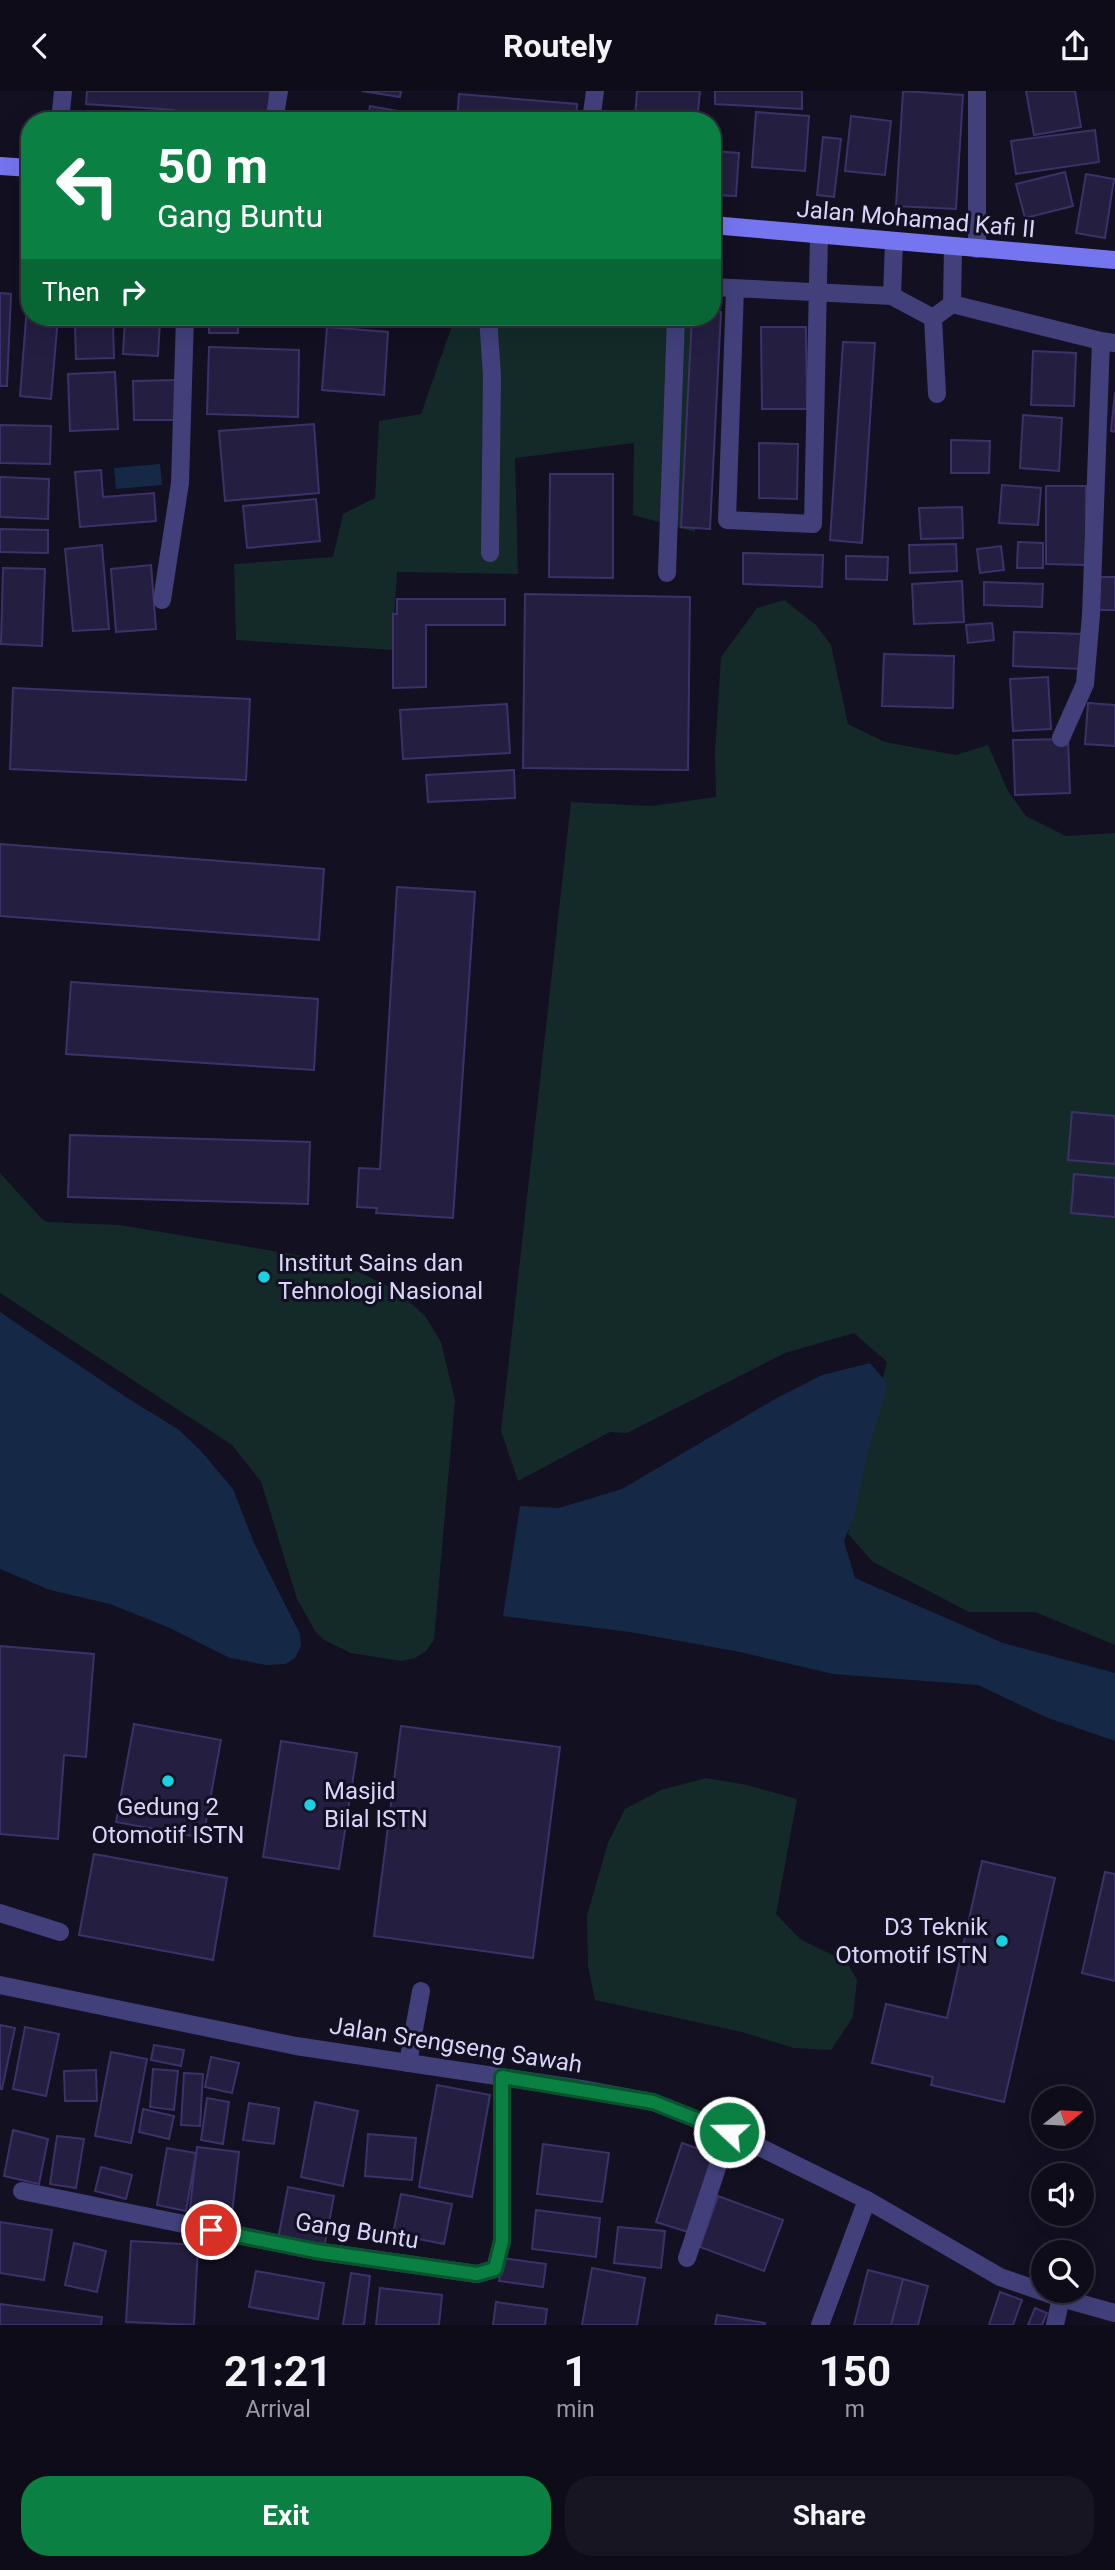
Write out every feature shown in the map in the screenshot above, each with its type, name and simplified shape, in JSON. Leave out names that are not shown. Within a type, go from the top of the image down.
[{"type":"main road","points":[[0,166],[21,167]]},
{"type":"main road","name":"Jalan Mohamad Kafi II","points":[[721,226],[819,241],[953,253],[977,249],[1115,260]]},
{"type":"street","points":[[61,112],[63,91]]},
{"type":"street","points":[[276,112],[279,91]]},
{"type":"street","points":[[592,112],[595,91]]},
{"type":"street","points":[[976,91],[977,249]]},
{"type":"street","points":[[736,289],[727,520],[813,524],[819,241]]},
{"type":"street","points":[[892,291],[894,247]]},
{"type":"street","points":[[952,304],[953,253]]},
{"type":"street","points":[[721,288],[817,284],[892,291],[933,319]]},
{"type":"street","points":[[933,319],[952,304]]},
{"type":"street","points":[[952,304],[1108,342],[1085,684],[1061,738]]},
{"type":"street","points":[[933,319],[937,394]]},
{"type":"street","points":[[162,600],[180,483],[186,326]]},
{"type":"street","points":[[489,326],[492,376],[490,553]]},
{"type":"street","points":[[667,573],[676,326]]},
{"type":"street","points":[[0,1913],[60,1932]]},
{"type":"street","name":"Jalan Srengseng Sawah","points":[[0,1985],[296,2046],[653,2102],[729,2132],[867,2200],[1000,2277],[1031,2288]]},
{"type":"street","points":[[408,2063],[421,1991]]},
{"type":"street","name":"Gang Buntu","points":[[22,2191],[316,2251],[477,2274],[495,2269],[502,2241],[502,2077]]},
{"type":"street","points":[[687,2258],[729,2132]]},
{"type":"street","points":[[820,2325],[867,2200]]},
{"type":"street","points":[[1055,2325],[1060,2303]]},
{"type":"street","name":"Jalan Srengseng Sawah","points":[[1079,2303],[1115,2313]]},
{"type":"green space","points":[[452,326],[717,326],[695,532],[633,515],[634,443],[515,458],[518,574],[397,572],[392,650],[236,640],[234,564],[333,557],[343,514],[375,498],[379,421],[421,414]]},
{"type":"green space","points":[[784,600],[816,625],[831,645],[848,724],[885,742],[956,755],[988,745],[1008,791],[1026,816],[1066,836],[1115,833],[1115,1645],[1035,1612],[969,1612],[873,1562],[848,1534],[867,1440],[887,1362],[854,1333],[785,1353],[627,1433],[610,1432],[518,1481],[501,1431],[571,802],[651,806],[716,797],[715,752],[721,657],[757,608]]},
{"type":"green space","points":[[0,1173],[47,1222],[120,1225],[326,1260],[396,1290],[425,1316],[441,1342],[455,1400],[434,1640],[426,1651],[415,1658],[401,1661],[351,1653],[324,1640],[315,1631],[297,1599],[261,1482],[232,1445],[0,1293]]},
{"type":"green space","points":[[706,1778],[747,1785],[797,1799],[776,1914],[800,1939],[847,1962],[857,1980],[853,2017],[831,2050],[794,2048],[742,2032],[595,2000],[588,1965],[587,1915],[608,1843],[625,1809],[661,1790]]},
{"type":"water","points":[[160,464],[162,485],[116,489],[114,468]]},
{"type":"water","points":[[0,1312],[179,1430],[201,1451],[233,1489],[254,1543],[300,1634],[301,1646],[295,1658],[285,1664],[266,1665],[230,1658],[170,1628],[110,1604],[50,1590],[0,1569]]},
{"type":"water","points":[[870,1363],[888,1384],[868,1452],[854,1517],[844,1541],[855,1578],[1003,1643],[1115,1673],[1115,1741],[1048,1718],[978,1685],[833,1674],[740,1652],[630,1632],[503,1616],[520,1506],[559,1508],[622,1489],[775,1399],[822,1375]]},
{"type":"building","points":[[87,91],[270,91],[269,112],[174,112],[86,104]]},
{"type":"building","points":[[362,91],[401,91],[400,97]]},
{"type":"building","points":[[637,91],[700,91],[698,112],[635,112]]},
{"type":"building","points":[[715,91],[802,91],[802,109],[715,104]]},
{"type":"building","points":[[903,91],[963,95],[956,209],[896,206]]},
{"type":"building","points":[[1026,91],[1075,91],[1081,127],[1034,135]]},
{"type":"building","points":[[459,94],[577,104],[577,112],[458,112]]},
{"type":"building","points":[[370,106],[403,112],[369,112]]},
{"type":"building","points":[[756,112],[809,116],[805,171],[752,167]]},
{"type":"building","points":[[851,116],[891,121],[885,175],[845,171]]},
{"type":"building","points":[[1095,130],[1099,162],[1016,174],[1011,141]]},
{"type":"building","points":[[823,137],[841,139],[834,197],[817,195]]},
{"type":"building","points":[[721,152],[739,153],[736,196],[721,195]]},
{"type":"building","points":[[1065,172],[1073,206],[1025,218],[1016,184]]},
{"type":"building","points":[[1086,174],[1114,179],[1105,238],[1076,233]]},
{"type":"building","points":[[0,293],[11,294],[7,386],[0,386]]},
{"type":"building","points":[[25,326],[57,326],[51,399],[20,396]]},
{"type":"building","points":[[75,326],[113,326],[114,358],[76,359]]},
{"type":"building","points":[[125,326],[160,326],[158,356],[123,354]]},
{"type":"building","points":[[209,326],[238,326],[238,333],[209,333]]},
{"type":"building","points":[[692,326],[720,326],[710,529],[681,527]]},
{"type":"building","points":[[327,327],[388,332],[384,395],[322,390]]},
{"type":"building","points":[[761,327],[806,327],[807,409],[762,409]]},
{"type":"building","points":[[843,342],[875,343],[862,543],[830,540]]},
{"type":"building","points":[[209,347],[299,350],[298,417],[207,414]]},
{"type":"building","points":[[1033,351],[1076,353],[1074,406],[1031,405]]},
{"type":"building","points":[[115,372],[118,429],[70,431],[68,374]]},
{"type":"building","points":[[177,380],[178,420],[134,420],[133,381]]},
{"type":"building","points":[[1115,392],[1115,432],[1111,431]]},
{"type":"building","points":[[1023,415],[1062,418],[1059,471],[1020,468]]},
{"type":"building","points":[[314,424],[319,493],[225,501],[219,431]]},
{"type":"building","points":[[0,425],[51,426],[50,464],[0,463]]},
{"type":"building","points":[[951,440],[990,441],[989,473],[951,473]]},
{"type":"building","points":[[759,443],[798,444],[797,499],[759,498]]},
{"type":"building","points":[[101,470],[103,497],[154,493],[156,521],[80,527],[75,472]]},
{"type":"building","points":[[550,474],[613,474],[613,578],[549,577]]},
{"type":"building","points":[[0,477],[49,479],[48,519],[0,517]]},
{"type":"building","points":[[1002,485],[1041,488],[1038,525],[999,523]]},
{"type":"building","points":[[1046,486],[1086,486],[1086,565],[1046,564]]},
{"type":"building","points":[[316,499],[320,541],[247,548],[243,506]]},
{"type":"building","points":[[962,507],[963,538],[921,539],[919,508]]},
{"type":"building","points":[[0,529],[48,530],[48,553],[0,552]]},
{"type":"building","points":[[1018,542],[1043,543],[1043,568],[1017,568]]},
{"type":"building","points":[[956,544],[957,571],[910,573],[909,545]]},
{"type":"building","points":[[102,545],[109,629],[73,631],[65,549]]},
{"type":"building","points":[[1001,546],[1004,570],[980,573],[977,549]]},
{"type":"building","points":[[743,553],[823,555],[822,587],[743,584]]},
{"type":"building","points":[[846,556],[888,557],[887,580],[846,579]]},
{"type":"building","points":[[151,565],[156,629],[116,632],[111,569]]},
{"type":"building","points":[[3,568],[45,569],[42,646],[1,644]]},
{"type":"building","points":[[1098,577],[1115,577],[1115,610],[1099,610]]},
{"type":"building","points":[[962,581],[964,622],[914,624],[912,584]]},
{"type":"building","points":[[984,582],[1043,584],[1042,607],[984,605]]},
{"type":"building","points":[[525,594],[690,597],[688,770],[523,768]]},
{"type":"building","points":[[397,599],[505,599],[505,625],[426,625],[426,687],[393,688],[393,614],[397,614]]},
{"type":"building","points":[[992,623],[994,640],[968,643],[966,625]]},
{"type":"building","points":[[1014,632],[1085,634],[1083,669],[1013,666]]},
{"type":"building","points":[[884,654],[954,656],[953,708],[882,706]]},
{"type":"building","points":[[1048,677],[1051,729],[1013,731],[1010,679]]},
{"type":"building","points":[[13,688],[250,699],[246,780],[10,769]]},
{"type":"building","points":[[1088,703],[1115,705],[1115,746],[1085,744]]},
{"type":"building","points":[[507,704],[510,753],[403,759],[400,710]]},
{"type":"building","points":[[1068,739],[1070,793],[1015,795],[1013,740]]},
{"type":"building","points":[[514,770],[515,798],[428,802],[426,775]]},
{"type":"building","points":[[0,844],[324,869],[319,940],[0,916]]},
{"type":"building","points":[[397,887],[475,892],[453,1218],[376,1213],[377,1208],[357,1207],[359,1168],[380,1169]]},
{"type":"building","points":[[71,982],[318,999],[314,1070],[66,1054]]},
{"type":"building","points":[[1072,1112],[1115,1116],[1115,1164],[1068,1160]]},
{"type":"building","points":[[70,1135],[310,1142],[308,1204],[68,1197]]},
{"type":"building","points":[[1074,1174],[1115,1178],[1115,1217],[1071,1213]]},
{"type":"building","points":[[0,1646],[94,1654],[86,1757],[64,1755],[58,1839],[0,1834]]},
{"type":"building","name":"Gedung 2 Otomotif ISTN","points":[[134,1724],[221,1740],[203,1838],[116,1822]]},
{"type":"building","points":[[401,1726],[560,1747],[533,1958],[374,1936]]},
{"type":"building","name":"Masjid Bilal ISTN","points":[[281,1741],[357,1753],[339,1869],[263,1857]]},
{"type":"building","points":[[94,1854],[227,1878],[213,1960],[79,1935]]},
{"type":"building","name":"D3 Teknik Otomotif ISTN","points":[[982,1861],[1055,1878],[1004,2102],[931,2085],[933,2077],[872,2063],[886,2004],[947,2018]]},
{"type":"building","points":[[1105,1872],[1115,1874],[1115,1981],[1082,1973]]},
{"type":"building","points":[[0,2025],[15,2028],[2,2089],[0,2089]]},
{"type":"building","points":[[25,2027],[59,2034],[46,2096],[13,2089]]},
{"type":"building","points":[[154,2045],[184,2050],[181,2066],[151,2060]]},
{"type":"building","points":[[111,2052],[147,2059],[131,2143],[95,2136]]},
{"type":"building","points":[[211,2057],[239,2063],[232,2093],[205,2087]]},
{"type":"building","points":[[153,2069],[178,2071],[174,2110],[150,2107]]},
{"type":"building","points":[[96,2070],[97,2101],[65,2101],[64,2071]]},
{"type":"building","points":[[184,2073],[203,2074],[200,2126],[181,2125]]},
{"type":"building","points":[[437,2085],[490,2095],[472,2197],[419,2187]]},
{"type":"building","points":[[207,2098],[229,2102],[223,2144],[201,2140]]},
{"type":"building","points":[[315,2102],[358,2111],[343,2186],[301,2177]]},
{"type":"building","points":[[249,2103],[279,2108],[274,2144],[243,2140]]},
{"type":"building","points":[[143,2109],[174,2116],[169,2139],[139,2132]]},
{"type":"building","points":[[13,2130],[48,2139],[39,2184],[4,2176]]},
{"type":"building","points":[[368,2134],[416,2138],[412,2180],[365,2176]]},
{"type":"building","points":[[57,2136],[84,2139],[76,2188],[50,2184]]},
{"type":"building","points":[[682,2143],[714,2154],[688,2232],[656,2222]]},
{"type":"building","points":[[543,2144],[609,2153],[602,2202],[537,2194]]},
{"type":"building","points":[[197,2147],[239,2152],[231,2222],[189,2217]]},
{"type":"building","points":[[167,2148],[196,2153],[186,2211],[157,2205]]},
{"type":"building","points":[[101,2167],[132,2175],[126,2199],[95,2191]]},
{"type":"building","points":[[288,2187],[334,2196],[324,2248],[278,2239]]},
{"type":"building","points":[[401,2194],[452,2204],[444,2244],[393,2234]]},
{"type":"building","points":[[718,2196],[783,2220],[764,2271],[700,2247]]},
{"type":"building","points":[[536,2210],[600,2218],[596,2257],[532,2249]]},
{"type":"building","points":[[0,2222],[52,2230],[44,2280],[0,2273]]},
{"type":"building","points":[[618,2227],[665,2231],[661,2268],[614,2263]]},
{"type":"building","points":[[131,2241],[198,2245],[194,2325],[126,2322]]},
{"type":"building","points":[[74,2243],[106,2251],[97,2292],[65,2285]]},
{"type":"building","points":[[503,2258],[546,2264],[543,2287],[499,2281]]},
{"type":"building","points":[[592,2268],[645,2278],[637,2325],[582,2325]]},
{"type":"building","points":[[868,2270],[903,2279],[891,2325],[854,2325]]},
{"type":"building","points":[[256,2271],[324,2283],[318,2319],[249,2307]]},
{"type":"building","points":[[351,2273],[370,2276],[364,2325],[343,2325]]},
{"type":"building","points":[[903,2279],[928,2286],[918,2325],[891,2325]]},
{"type":"building","points":[[380,2288],[442,2295],[439,2325],[376,2325]]},
{"type":"building","points":[[1000,2292],[1022,2300],[1013,2325],[989,2325]]},
{"type":"building","points":[[496,2302],[547,2309],[545,2325],[493,2325]]},
{"type":"building","points":[[0,2304],[102,2317],[101,2325],[0,2325]]},
{"type":"building","points":[[1035,2308],[1047,2313],[1042,2325],[1028,2325]]},
{"type":"building","points":[[717,2315],[765,2323],[765,2325],[715,2325]]},
{"type":"place","name":"Institut Sains dan Tehnologi Nasional","points":[[264,1277]]},
{"type":"place","name":"Gedung 2 Otomotif ISTN","points":[[168,1781]]},
{"type":"place","name":"Masjid Bilal ISTN","points":[[310,1805]]},
{"type":"place","name":"D3 Teknik Otomotif ISTN","points":[[1002,1941]]},
{"type":"route","points":[[211,2230],[316,2251],[477,2274],[495,2269],[502,2241],[502,2077],[653,2102],[729,2132]]}]
